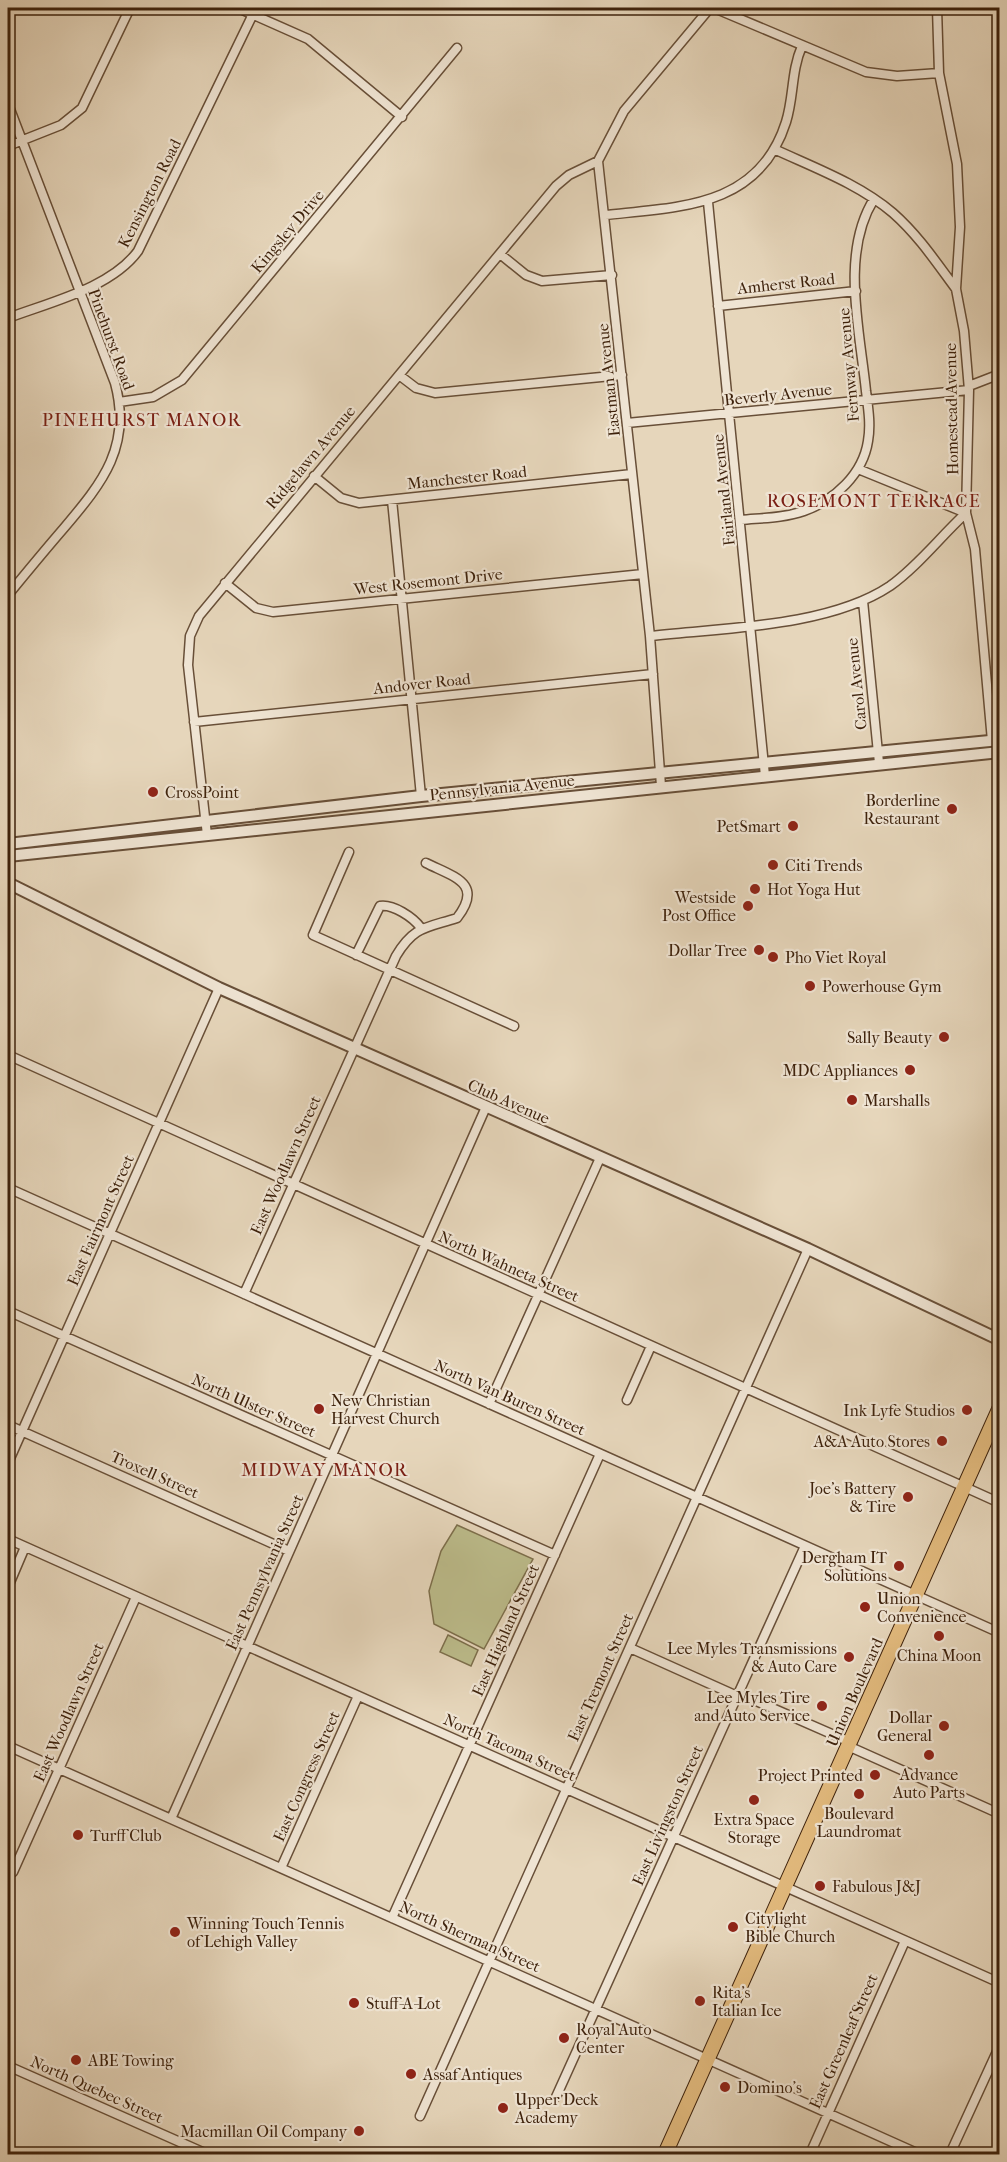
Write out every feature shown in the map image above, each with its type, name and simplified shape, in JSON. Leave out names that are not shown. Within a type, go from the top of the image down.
[{"type":"main road","name":"Union Boulevard","points":[[665,2154],[999,1407]]},
{"type":"street","points":[[8,15],[11,8]]},
{"type":"street","points":[[8,146],[61,125],[82,108],[130,8]]},
{"type":"street","points":[[238,8],[315,44],[402,117]]},
{"type":"street","points":[[598,161],[624,111],[710,8]]},
{"type":"street","points":[[714,8],[852,68],[876,74],[939,73]]},
{"type":"street","name":"Homestead Avenue","points":[[937,8],[939,73],[957,164],[960,227],[956,289],[964,331],[969,388],[966,513],[975,549],[996,740]]},
{"type":"street","name":"Kensington Road","points":[[8,318],[79,291],[121,271],[138,251],[253,14]]},
{"type":"street","points":[[605,215],[682,207],[708,201],[743,183],[774,149],[789,109],[794,69],[802,46]]},
{"type":"street","name":"Kingsley Drive","points":[[119,402],[153,397],[182,380],[457,48]]},
{"type":"street","name":"Pinehurst Road","points":[[8,104],[115,383],[120,423],[116,449],[102,482],[8,595]]},
{"type":"street","points":[[774,149],[837,178],[873,199],[902,222],[956,289]]},
{"type":"street","name":"Eastman Avenue","points":[[598,161],[650,636],[660,786]]},
{"type":"street","name":"Ridgelawn Avenue","points":[[207,835],[188,665],[190,636],[199,616],[562,180],[598,161]]},
{"type":"street","name":"Fernway Avenue","points":[[741,520],[792,514],[812,508],[838,491],[858,469],[869,439],[854,270],[857,240],[862,222],[873,199]]},
{"type":"street","name":"Fairland Avenue","points":[[708,201],[752,625],[765,776]]},
{"type":"street","points":[[500,254],[526,275],[542,281],[612,274]]},
{"type":"street","name":"Amherst Road","points":[[718,306],[856,291]]},
{"type":"street","name":"Beverly Avenue","points":[[627,423],[969,388],[999,374]]},
{"type":"street","points":[[399,375],[416,388],[435,393],[622,375]]},
{"type":"street","points":[[650,636],[752,625],[827,613],[863,601],[901,577],[966,513],[858,469]]},
{"type":"street","name":"Manchester Road","points":[[314,476],[341,498],[350,502],[392,500],[632,474]]},
{"type":"street","points":[[392,500],[421,796]]},
{"type":"street","name":"West Rosemont Drive","points":[[225,583],[256,608],[273,612],[643,573]]},
{"type":"street","name":"Carol Avenue","points":[[863,601],[879,758]]},
{"type":"street","name":"Andover Road","points":[[194,722],[653,674]]},
{"type":"street","name":"Pennsylvania Avenue","points":[[8,856],[765,776],[996,740]]},
{"type":"street","name":"Pennsylvania Avenue","points":[[8,844],[421,796],[764,762],[999,752]]},
{"type":"street","points":[[349,852],[313,934],[514,1026]]},
{"type":"street","points":[[356,955],[380,906],[391,908],[415,919],[421,928],[457,918],[466,903],[468,892],[464,883],[426,863]]},
{"type":"street","name":"Club Avenue","points":[[8,883],[219,988],[808,1250],[999,1340]]},
{"type":"street","name":"East Woodlawn Street","points":[[244,1294],[389,970],[402,946],[421,928]]},
{"type":"street","name":"East Fairmont Street","points":[[8,1463],[219,988]]},
{"type":"street","name":"North Wahneta Street","points":[[8,1055],[999,1503]]},
{"type":"street","name":"East Pennsylvania Street","points":[[171,1819],[427,1245],[486,1107]]},
{"type":"street","points":[[489,1404],[600,1158]]},
{"type":"street","name":"North Van Buren Street","points":[[8,1188],[999,1633]]},
{"type":"street","name":"East Tremont Street","points":[[420,2116],[808,1250]]},
{"type":"street","name":"North Ulster Street","points":[[8,1311],[555,1555]]},
{"type":"street","points":[[627,1400],[651,1346]]},
{"type":"street","name":"Troxell Street","points":[[8,1425],[290,1551]]},
{"type":"street","name":"East Highland Street","points":[[392,1918],[600,1454]]},
{"type":"street","name":"North Tacoma Street","points":[[8,1539],[999,1983]]},
{"type":"street","name":"East Livingston Street","points":[[556,2097],[805,1546]]},
{"type":"street","points":[[8,1587],[25,1547]]},
{"type":"street","name":"East Woodlawn Street","points":[[13,1872],[136,1597]]},
{"type":"street","points":[[630,1648],[849,1744],[999,1814]]},
{"type":"street","name":"East Congress Street","points":[[281,1868],[358,1696]]},
{"type":"street","name":"North Sherman Street","points":[[8,1746],[919,2154]]},
{"type":"street","name":"East Greenleaf Street","points":[[810,2154],[905,1941]]},
{"type":"street","points":[[950,2154],[999,2045]]},
{"type":"street","name":"North Quebec Street","points":[[8,2066],[207,2154]]},
{"type":"green space","points":[[457,1525],[533,1559],[484,1649],[434,1624],[429,1591],[441,1551]]},
{"type":"green space","points":[[448,1635],[478,1650],[471,1666],[440,1652]]},
{"type":"place","name":"CrossPoint","points":[[153,792]]},
{"type":"place","name":"Borderline Restaurant","points":[[952,809]]},
{"type":"place","name":"PetSmart","points":[[793,826]]},
{"type":"place","name":"Citi Trends","points":[[773,865]]},
{"type":"place","name":"Hot Yoga Hut","points":[[755,889]]},
{"type":"place","name":"Westside Post Office","points":[[748,906]]},
{"type":"place","name":"Dollar Tree","points":[[759,950]]},
{"type":"place","name":"Pho Viet Royal","points":[[773,957]]},
{"type":"place","name":"Powerhouse Gym","points":[[810,986]]},
{"type":"place","name":"Sally Beauty","points":[[944,1037]]},
{"type":"place","name":"MDC Appliances","points":[[910,1070]]},
{"type":"place","name":"Marshalls","points":[[852,1100]]},
{"type":"place","name":"New Christian Harvest Church","points":[[319,1409]]},
{"type":"place","name":"Ink Lyfe Studios","points":[[967,1410]]},
{"type":"place","name":"A&A Auto Stores","points":[[942,1441]]},
{"type":"place","name":"Joe's Battery & Tire","points":[[908,1497]]},
{"type":"place","name":"Dergham IT Solutions","points":[[899,1566]]},
{"type":"place","name":"Union Convenience","points":[[865,1607]]},
{"type":"place","name":"China Moon","points":[[939,1636]]},
{"type":"place","name":"Lee Myles Transmissions & Auto Care","points":[[849,1657]]},
{"type":"place","name":"Lee Myles Tire and Auto Service","points":[[822,1706]]},
{"type":"place","name":"Dollar General","points":[[944,1726]]},
{"type":"place","name":"Advance Auto Parts","points":[[929,1755]]},
{"type":"place","name":"Project Printed","points":[[875,1775]]},
{"type":"place","name":"Boulevard Laundromat","points":[[859,1794]]},
{"type":"place","name":"Extra Space Storage","points":[[754,1800]]},
{"type":"place","name":"Turff Club","points":[[78,1835]]},
{"type":"place","name":"Fabulous J&J","points":[[820,1886]]},
{"type":"place","name":"Citylight Bible Church","points":[[733,1927]]},
{"type":"place","name":"Winning Touch Tennis of Lehigh Valley","points":[[175,1932]]},
{"type":"place","name":"Rita's Italian Ice","points":[[700,2001]]},
{"type":"place","name":"Stuff-A-Lot","points":[[354,2003]]},
{"type":"place","name":"Royal Auto Center","points":[[564,2038]]},
{"type":"place","name":"ABE Towing","points":[[76,2060]]},
{"type":"place","name":"Assaf Antiques","points":[[411,2074]]},
{"type":"place","name":"Domino's","points":[[725,2087]]},
{"type":"place","name":"Upper Deck Academy","points":[[503,2108]]},
{"type":"place","name":"Macmillan Oil Company","points":[[359,2131]]},
{"type":"district","name":"PINEHURST MANOR","points":[[142,420]]},
{"type":"district","name":"ROSEMONT TERRACE","points":[[874,501]]},
{"type":"district","name":"MIDWAY MANOR","points":[[325,1470]]}]
